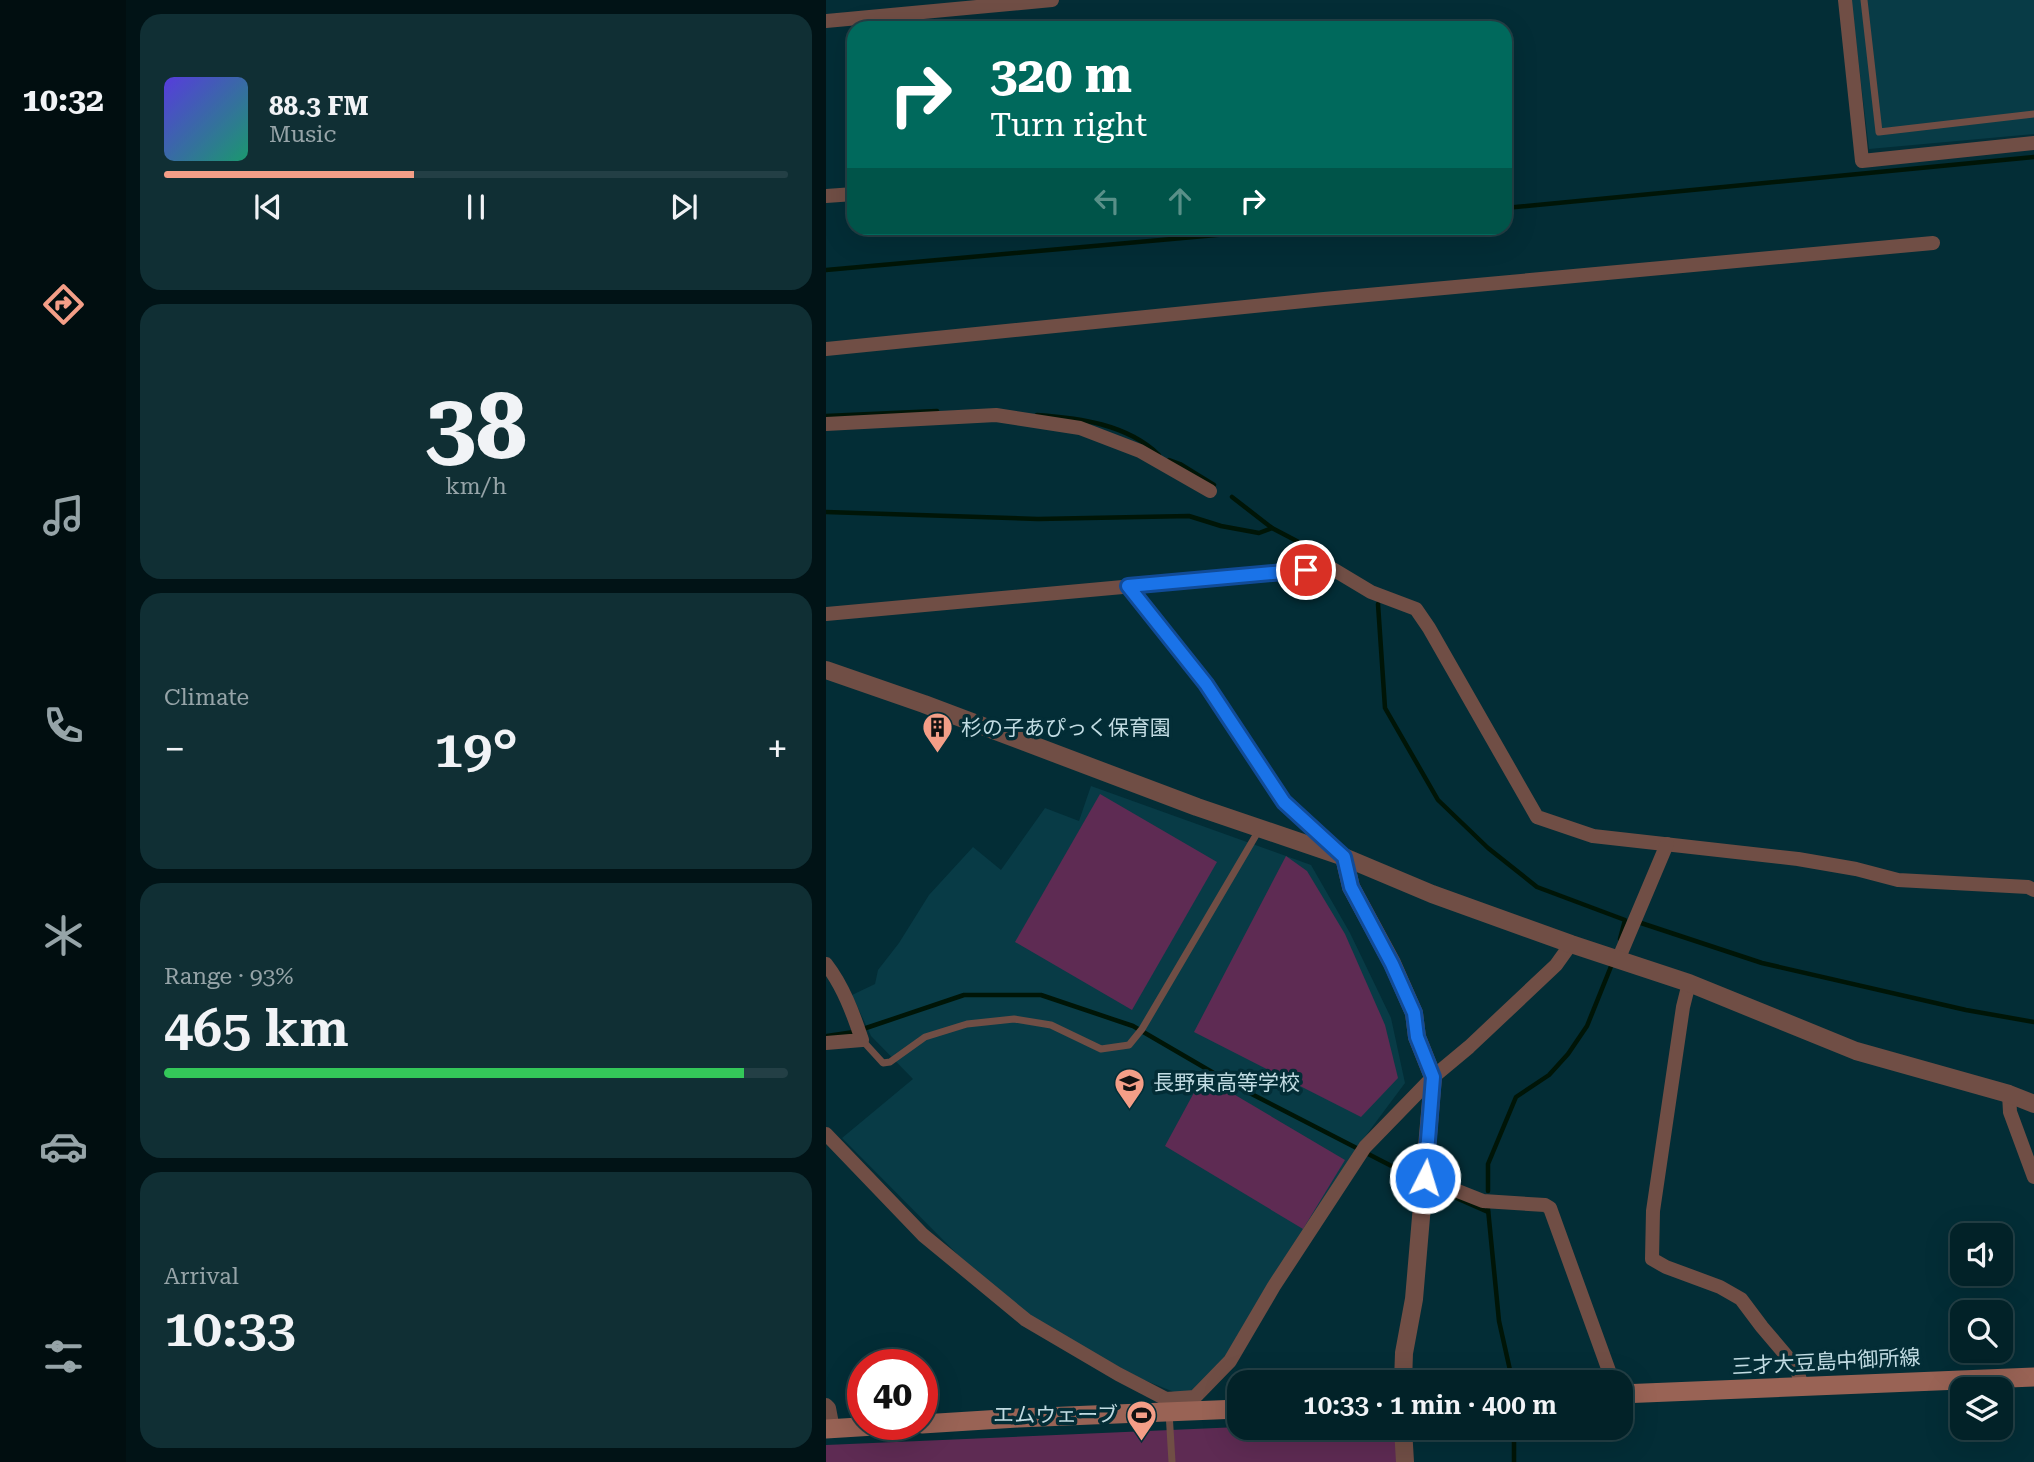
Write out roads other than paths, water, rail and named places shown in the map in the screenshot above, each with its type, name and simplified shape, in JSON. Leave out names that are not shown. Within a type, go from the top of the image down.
[{"type":"main road","name":"三才大豆島中御所線","points":[[1633,1393],[2034,1377]]},
{"type":"main road","points":[[938,1422],[1168,1406],[1227,1408]]},
{"type":"main road","points":[[829,1429],[847,1428]]},
{"type":"street","points":[[826,21],[1052,0]]},
{"type":"street","points":[[1845,0],[1862,161],[2034,143]]},
{"type":"street","points":[[826,196],[847,194]]},
{"type":"street","points":[[826,349],[1933,243]]},
{"type":"street","points":[[826,424],[996,415],[1080,428],[1140,452],[1210,491]]},
{"type":"street","points":[[826,614],[1331,568],[1371,592],[1416,609],[1537,817],[1594,836],[1798,859],[1856,869],[1898,880],[2028,887],[2034,890]]},
{"type":"street","points":[[1128,586],[1206,684],[1284,802],[1344,857],[1351,887],[1392,964],[1414,1013],[1417,1037],[1433,1077],[1414,1299],[1403,1370]]},
{"type":"street","points":[[826,670],[1197,807],[1344,857],[1432,894],[1689,983],[1856,1051],[2008,1094],[2034,1104]]},
{"type":"street","points":[[1618,960],[1667,844]]},
{"type":"street","points":[[826,1134],[923,1235],[1026,1320],[1168,1406],[1195,1397],[1230,1361],[1274,1286],[1363,1151],[1433,1077],[1556,965],[1571,944]]},
{"type":"street","points":[[826,964],[851,1008],[862,1040],[826,1043]]},
{"type":"street","points":[[1689,983],[1683,1007],[1653,1211],[1652,1259],[1741,1298],[1796,1367],[1802,1386]]},
{"type":"street","points":[[2008,1094],[2010,1112],[2034,1177]]},
{"type":"street","points":[[1425,1178],[1483,1201],[1545,1205],[1550,1208],[1609,1370]]},
{"type":"street","points":[[826,1405],[829,1408],[829,1429]]},
{"type":"street","points":[[1404,1440],[1405,1462]]},
{"type":"lane","points":[[1864,0],[1879,132],[2034,114]]},
{"type":"lane","points":[[862,1040],[883,1063],[890,1062],[925,1037],[967,1024],[1014,1019],[1051,1026],[1101,1049],[1129,1045],[1141,1032],[1260,829]]},
{"type":"lane","points":[[1168,1406],[1172,1462]]},
{"type":"waterway","points":[[1512,207],[2034,157]]},
{"type":"waterway","points":[[826,270],[1216,235]]},
{"type":"waterway","points":[[826,416],[937,411]]},
{"type":"waterway","points":[[1037,415],[1102,424],[1132,436],[1159,455]]},
{"type":"waterway","points":[[1169,460],[1214,485]]},
{"type":"waterway","points":[[1232,497],[1272,528],[1329,558]]},
{"type":"waterway","points":[[826,512],[1038,519],[1189,516],[1221,526],[1259,533],[1272,528]]},
{"type":"waterway","points":[[1378,604],[1385,708],[1438,800],[1488,848],[1537,887],[1625,920],[1620,939]]},
{"type":"waterway","points":[[1641,923],[1762,963],[1966,1010],[2034,1022]]},
{"type":"waterway","points":[[1488,1191],[1488,1164],[1516,1097],[1549,1075],[1568,1054],[1587,1026],[1612,964]]},
{"type":"waterway","points":[[866,1028],[964,995],[1041,995],[1133,1026],[1236,1086],[1411,1176]]},
{"type":"waterway","points":[[827,1036],[854,1032]]},
{"type":"waterway","points":[[1454,1197],[1488,1212]]},
{"type":"waterway","points":[[1488,1209],[1499,1321],[1510,1370]]},
{"type":"waterway","points":[[1514,1440],[1514,1462]]},
{"type":"place","name":"杉の子あぴっく保育園","points":[[938,755]]},
{"type":"place","name":"長野東高等学校","points":[[1130,1110]]},
{"type":"place","name":"エムウェーブ","points":[[1141,1442]]}]
